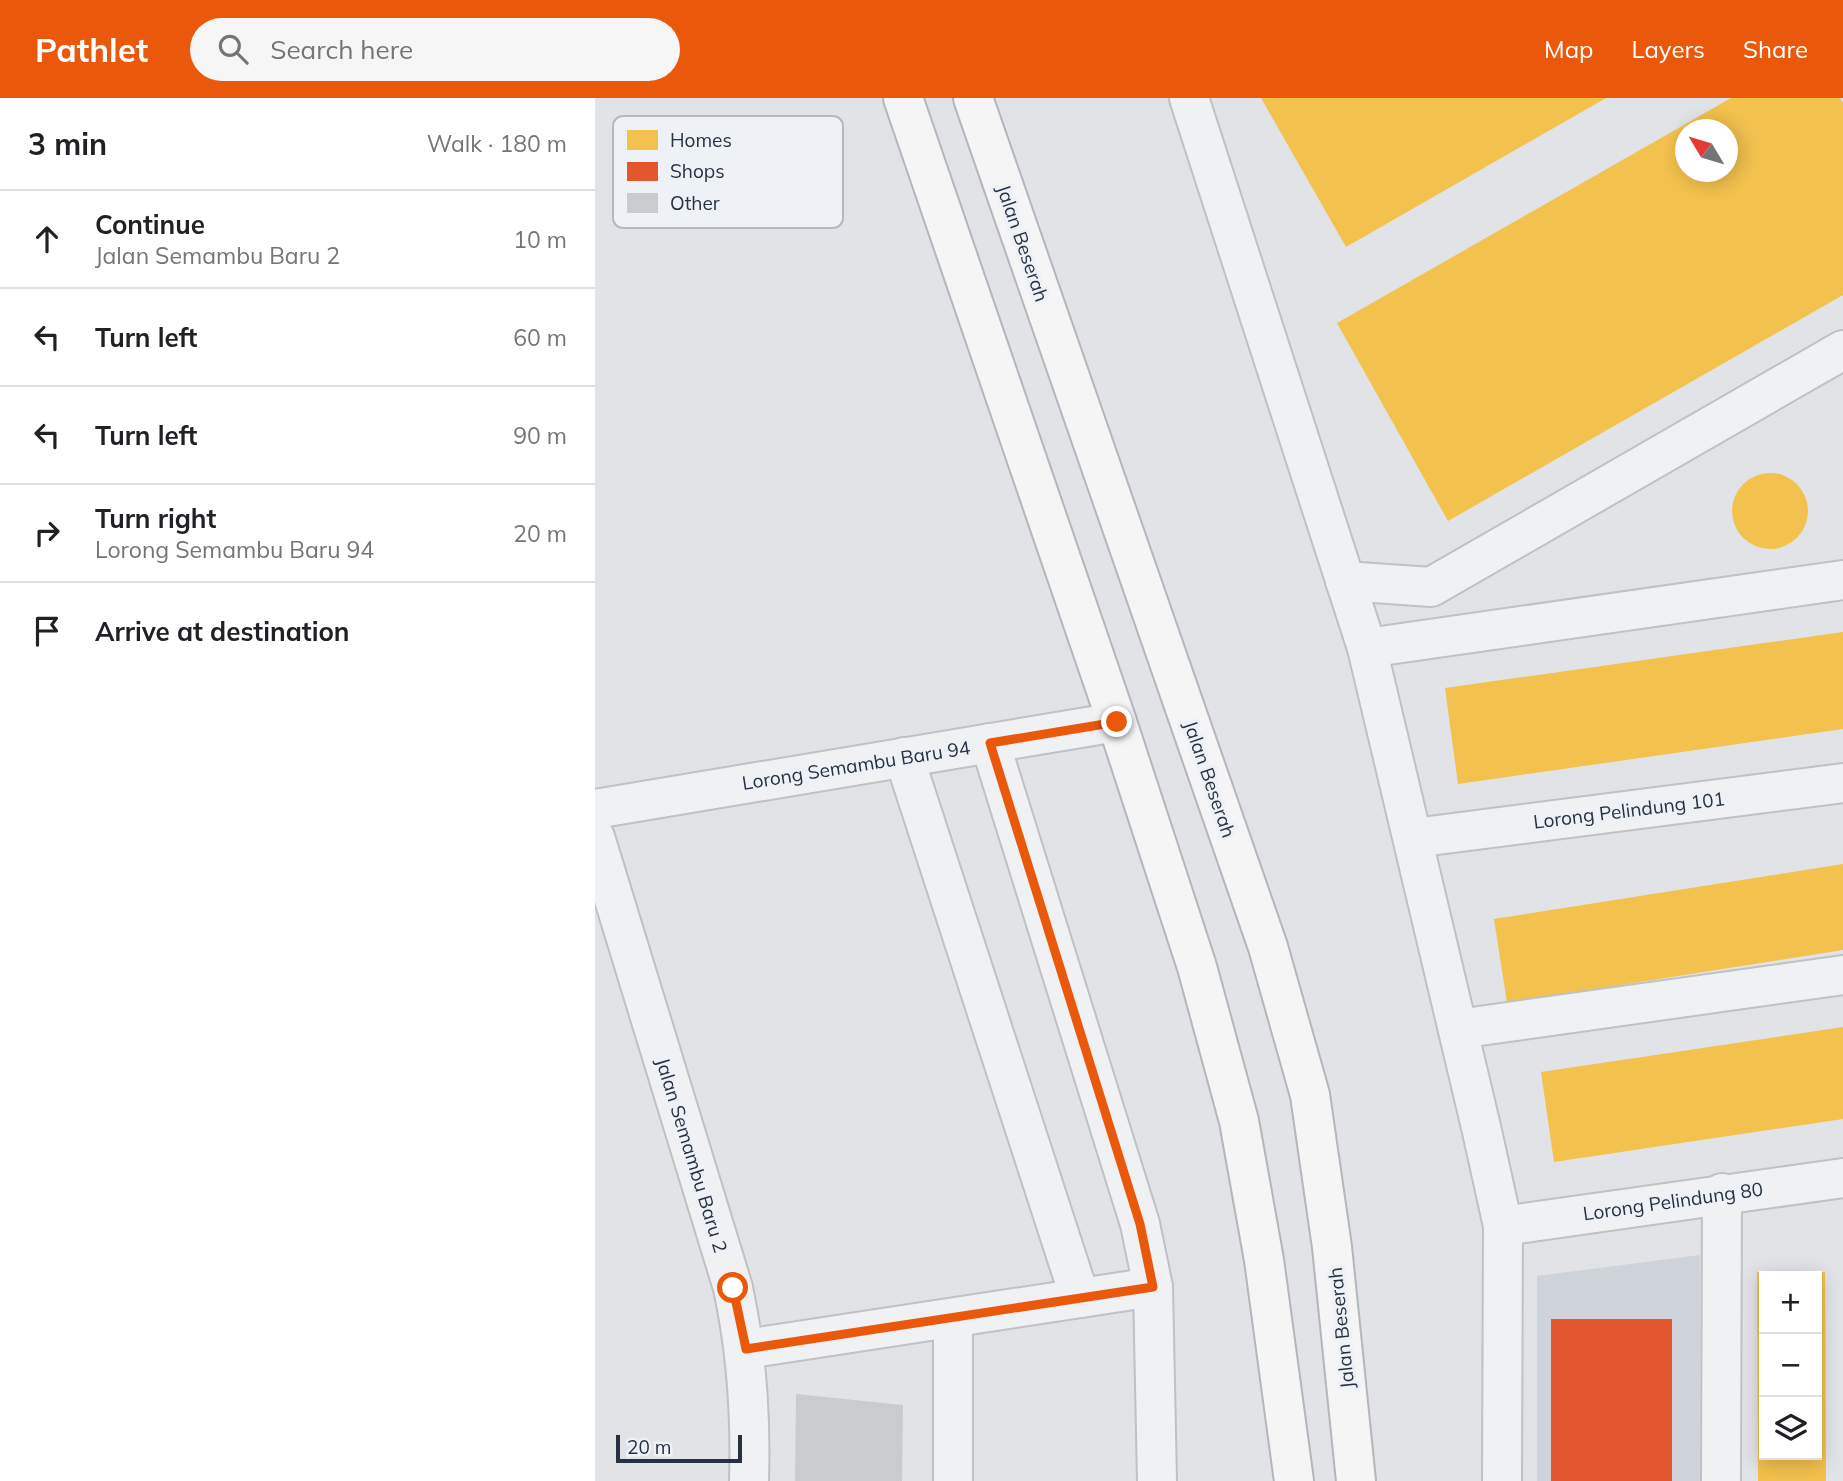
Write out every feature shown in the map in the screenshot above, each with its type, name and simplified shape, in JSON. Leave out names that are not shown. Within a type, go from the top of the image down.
[{"type":"highway","points":[[903,98],[1117,722],[1197,967],[1240,1121],[1264,1260],[1294,1481]]},
{"type":"highway","name":"Jalan Beserah","points":[[973,98],[1268,947],[1310,1096],[1334,1260],[1356,1481]]},
{"type":"street","points":[[1189,98],[1367,648],[1414,838],[1503,1226],[1502,1481]]},
{"type":"street","points":[[1345,581],[1431,587],[1843,349]]},
{"type":"street","points":[[1367,648],[1843,580]]},
{"type":"street","name":"Lorong Semambu Baru 94","points":[[595,809],[1117,722]]},
{"type":"street","points":[[990,743],[1140,1224],[1153,1287],[1157,1481]]},
{"type":"street","points":[[904,757],[1080,1298]]},
{"type":"street","name":"Lorong Pelindung 101","points":[[1414,838],[1843,783]]},
{"type":"street","name":"Jalan Semambu Baru 2","points":[[595,837],[733,1288],[746,1349],[751,1427],[749,1481]]},
{"type":"street","points":[[1458,1029],[1843,975]]},
{"type":"street","name":"Lorong Pelindung 80","points":[[1503,1226],[1843,1178]]},
{"type":"street","points":[[1721,1481],[1722,1193]]},
{"type":"street","points":[[746,1349],[1153,1287]]},
{"type":"street","points":[[953,1318],[953,1481]]},
{"type":"shaded area","points":[[1700,1255],[1700,1481],[1537,1481],[1537,1276]]},
{"type":"building: Homes","points":[[1261,98],[1606,98],[1346,247]]},
{"type":"building: Homes","points":[[1731,98],[1840,98],[1843,103],[1843,295],[1448,521],[1337,323],[1675,130],[1675,182],[1738,182],[1738,119],[1694,119]]},
{"type":"building: Homes","points":[[1770,473],[1785,476],[1797,484],[1805,496],[1808,511],[1805,526],[1797,538],[1785,546],[1770,549],[1755,546],[1743,538],[1735,526],[1732,511],[1735,496],[1743,484],[1755,476]]},
{"type":"building: Homes","points":[[1843,632],[1843,729],[1458,784],[1445,688]]},
{"type":"building: Homes","points":[[1843,864],[1843,950],[1507,1003],[1494,919]]},
{"type":"building: Homes","points":[[1843,1027],[1843,1119],[1554,1162],[1541,1072]]},
{"type":"building: Homes","points":[[1757,1272],[1759,1460],[1822,1460],[1822,1272],[1825,1272],[1826,1481],[1758,1481]]},
{"type":"building: Shops","points":[[1551,1319],[1672,1319],[1672,1481],[1551,1481]]},
{"type":"building: Other","points":[[796,1394],[903,1405],[902,1481],[795,1481]]},
{"type":"route","points":[[733,1288],[746,1349],[1153,1287],[1140,1224],[990,743],[1117,722]]}]
